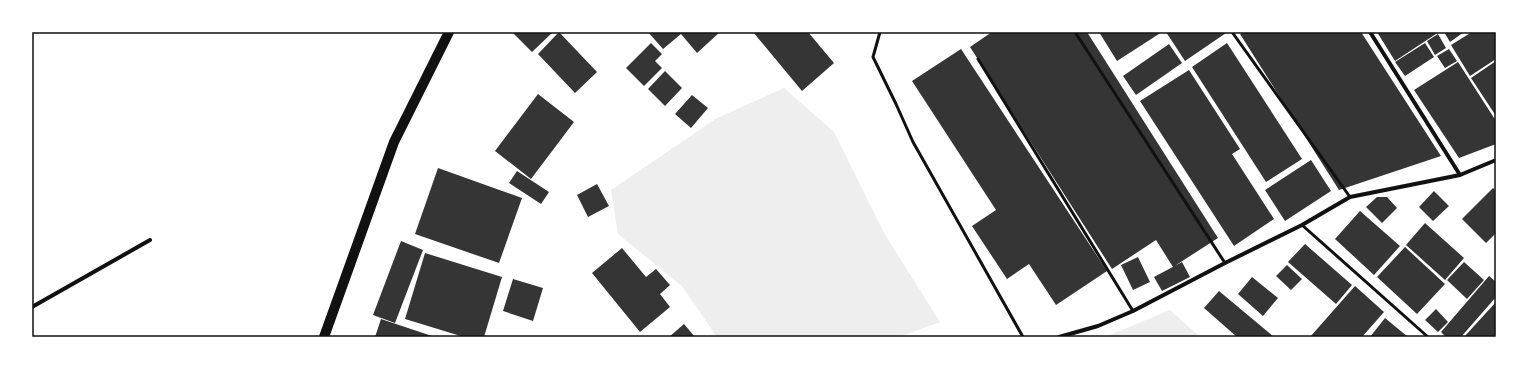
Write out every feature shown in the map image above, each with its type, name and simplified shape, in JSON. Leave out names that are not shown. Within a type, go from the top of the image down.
[{"type":"main road","points":[[324,337],[394,142],[449,32]]},
{"type":"street","points":[[1370,32],[1460,175]]},
{"type":"street","points":[[1059,337],[1098,326],[1134,311],[1225,263],[1302,225],[1350,197],[1460,175],[1496,160]]},
{"type":"street","points":[[32,307],[150,240]]},
{"type":"lane","points":[[880,32],[873,58],[913,142],[1024,337]]},
{"type":"lane","points":[[1075,32],[1225,263]]},
{"type":"lane","points":[[1232,32],[1350,197]]},
{"type":"lane","points":[[978,59],[1134,311]]},
{"type":"lane","points":[[1302,225],[1428,337]]},
{"type":"shaded area","points":[[784,88],[834,132],[884,233],[940,322],[899,337],[717,337],[682,286],[618,234],[611,190],[717,118]]},
{"type":"shaded area","points":[[1170,310],[1200,337],[1105,337]]},
{"type":"building","points":[[512,32],[553,32],[532,52]]},
{"type":"building","points":[[559,32],[597,72],[575,93],[538,54]]},
{"type":"building","points":[[648,32],[720,32],[697,53],[681,34],[663,49]]},
{"type":"building","points":[[753,32],[808,32],[834,63],[802,91]]},
{"type":"building","points":[[992,32],[1087,32],[1218,238],[1173,267],[1156,240],[1112,269],[970,47]]},
{"type":"building","points":[[1099,32],[1162,32],[1117,61]]},
{"type":"building","points":[[1166,32],[1225,32],[1226,33],[1185,61]]},
{"type":"building","points":[[1244,32],[1361,32],[1441,156],[1339,190],[1240,34]]},
{"type":"building","points":[[1377,32],[1439,32],[1395,61]]},
{"type":"building","points":[[1444,32],[1464,32],[1450,42]]},
{"type":"building","points":[[1472,32],[1496,32],[1496,59],[1470,76],[1451,45]]},
{"type":"building","points":[[1438,34],[1446,48],[1435,55],[1427,41]]},
{"type":"building","points":[[651,43],[662,54],[655,61],[662,68],[644,86],[626,68]]},
{"type":"building","points":[[1227,43],[1302,159],[1266,182],[1192,67]]},
{"type":"building","points":[[1425,43],[1434,57],[1405,76],[1395,62]]},
{"type":"building","points":[[1169,44],[1182,63],[1136,95],[1123,76]]},
{"type":"building","points":[[961,49],[1107,271],[1056,305],[1029,264],[1007,279],[972,226],[996,210],[912,81]]},
{"type":"building","points":[[1449,49],[1457,61],[1445,68],[1437,56]]},
{"type":"building","points":[[1496,61],[1496,116],[1471,78]]},
{"type":"building","points":[[1458,62],[1496,121],[1496,144],[1459,158],[1414,90]]},
{"type":"building","points":[[1189,70],[1240,149],[1232,154],[1274,219],[1234,246],[1140,101]]},
{"type":"building","points":[[665,71],[682,88],[665,106],[648,89]]},
{"type":"building","points":[[538,94],[574,122],[531,179],[495,151]]},
{"type":"building","points":[[692,95],[708,108],[691,128],[675,114]]},
{"type":"building","points":[[1311,160],[1331,191],[1285,221],[1265,190]]},
{"type":"building","points":[[438,168],[522,198],[499,263],[415,234]]},
{"type":"building","points":[[517,171],[549,192],[541,204],[509,183]]},
{"type":"building","points":[[597,184],[609,206],[588,217],[577,195]]},
{"type":"building","points":[[1493,188],[1496,191],[1496,233],[1486,243],[1462,219]]},
{"type":"building","points":[[1434,191],[1449,206],[1433,221],[1419,207]]},
{"type":"building","points":[[1377,197],[1387,197],[1397,208],[1382,223],[1366,207]]},
{"type":"building","points":[[1360,211],[1400,246],[1374,275],[1335,239]]},
{"type":"building","points":[[1425,223],[1464,258],[1445,280],[1406,245]]},
{"type":"building","points":[[401,241],[423,250],[395,323],[373,315]]},
{"type":"building","points":[[1305,244],[1352,285],[1336,304],[1288,262]]},
{"type":"building","points":[[1405,247],[1445,284],[1417,314],[1377,277]]},
{"type":"building","points":[[622,248],[646,277],[656,269],[670,285],[660,294],[670,307],[640,332],[592,273]]},
{"type":"building","points":[[425,253],[502,277],[484,337],[464,337],[405,319]]},
{"type":"building","points":[[1138,257],[1150,282],[1133,290],[1121,265]]},
{"type":"building","points":[[1182,262],[1190,277],[1162,291],[1154,277]]},
{"type":"building","points":[[1464,262],[1484,280],[1467,299],[1447,280]]},
{"type":"building","points":[[1287,265],[1302,279],[1291,290],[1276,276]]},
{"type":"building","points":[[1489,276],[1496,282],[1496,297],[1461,337],[1446,337],[1441,332]]},
{"type":"building","points":[[1252,277],[1278,298],[1263,316],[1238,294]]},
{"type":"building","points":[[513,279],[543,288],[533,321],[503,311]]},
{"type":"building","points":[[1355,286],[1384,312],[1362,337],[1310,337]]},
{"type":"building","points":[[1219,291],[1274,337],[1237,337],[1204,308]]},
{"type":"building","points":[[1496,302],[1496,337],[1464,337]]},
{"type":"building","points":[[1436,309],[1448,322],[1438,332],[1425,320]]},
{"type":"building","points":[[1385,318],[1408,337],[1370,337]]},
{"type":"building","points":[[381,319],[435,337],[375,337]]},
{"type":"building","points":[[684,324],[695,337],[669,337]]}]
